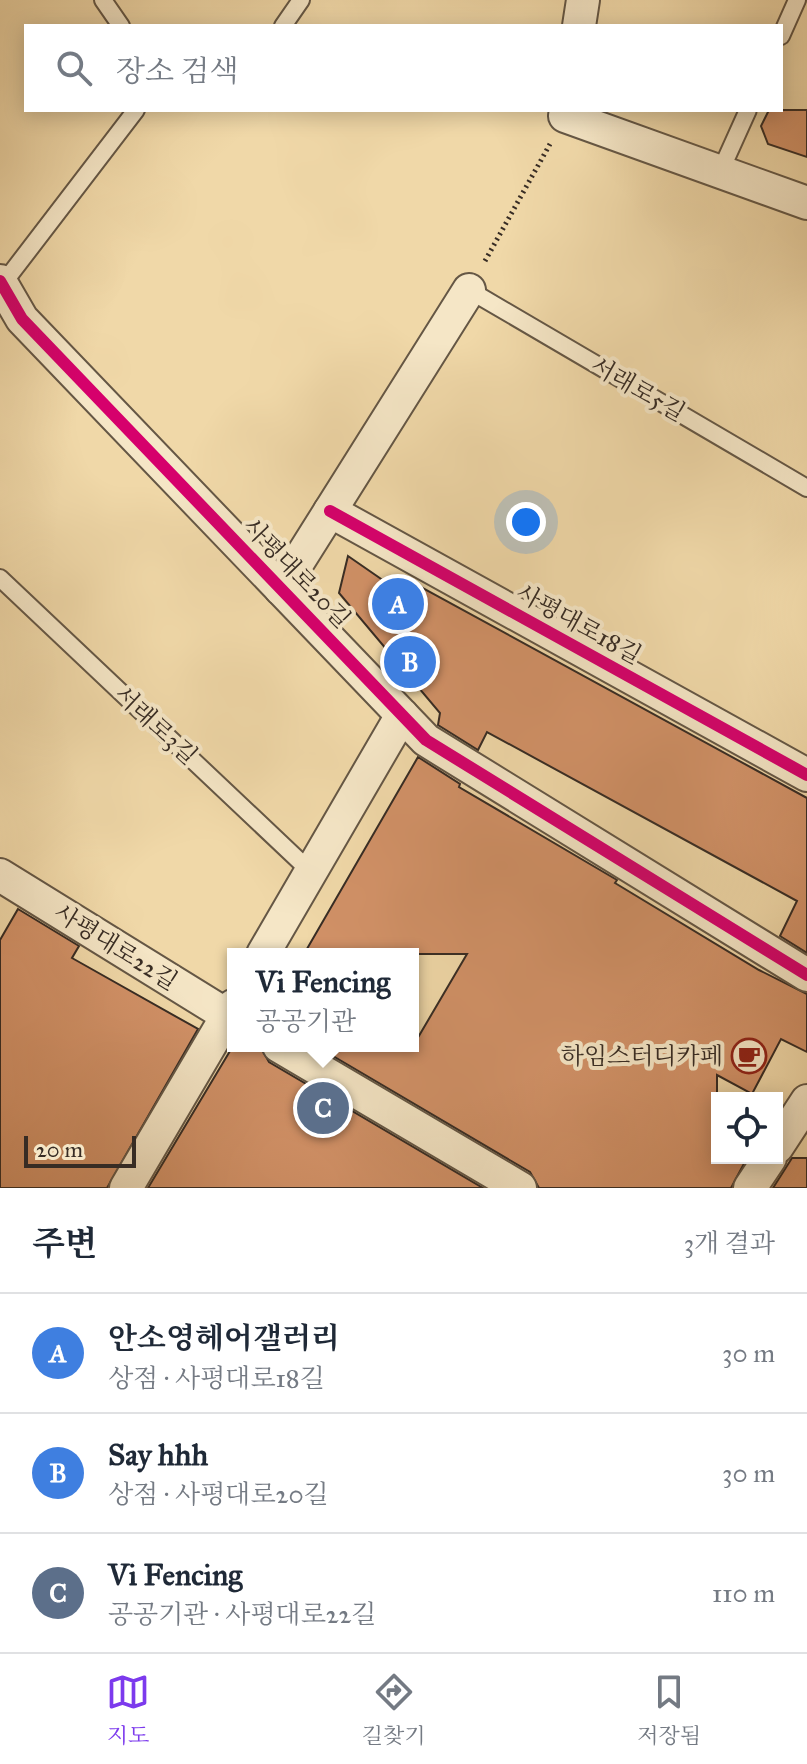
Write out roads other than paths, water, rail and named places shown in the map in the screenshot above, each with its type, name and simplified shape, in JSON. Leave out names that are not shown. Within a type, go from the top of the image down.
[{"type":"street","points":[[579,24],[583,0]]},
{"type":"street","points":[[566,113],[807,203]]},
{"type":"street","name":"사평대로20길","points":[[1,285],[22,319],[426,740],[807,975]]},
{"type":"street","name":"사평대로20길","points":[[281,589],[469,290]]},
{"type":"street","name":"사평대로18길","points":[[330,511],[807,775]]},
{"type":"street","points":[[267,948],[402,715]]},
{"type":"street","name":"사평대로22길","points":[[0,875],[227,1011]]},
{"type":"street","points":[[126,1188],[227,1020]]},
{"type":"street","points":[[289,1052],[520,1188]]},
{"type":"street","points":[[783,1138],[807,1101]]},
{"type":"street","points":[[750,1188],[766,1164]]},
{"type":"lane","points":[[103,0],[120,24]]},
{"type":"lane","points":[[284,24],[301,0]]},
{"type":"lane","points":[[783,32],[797,0]]},
{"type":"lane","points":[[1,285],[134,112]]},
{"type":"lane","points":[[721,170],[747,112]]},
{"type":"lane","name":"서래로5길","points":[[469,290],[807,488]]},
{"type":"lane","name":"서래로3길","points":[[0,578],[311,872]]},
{"type":"place","name":"안소영헤어갤러리","points":[[398,604]]},
{"type":"place","name":"Say hhh","points":[[410,662]]},
{"type":"place","name":"하임스터디카페","points":[[749,1056]]},
{"type":"place","name":"Vi Fencing","points":[[323,1108]]}]
